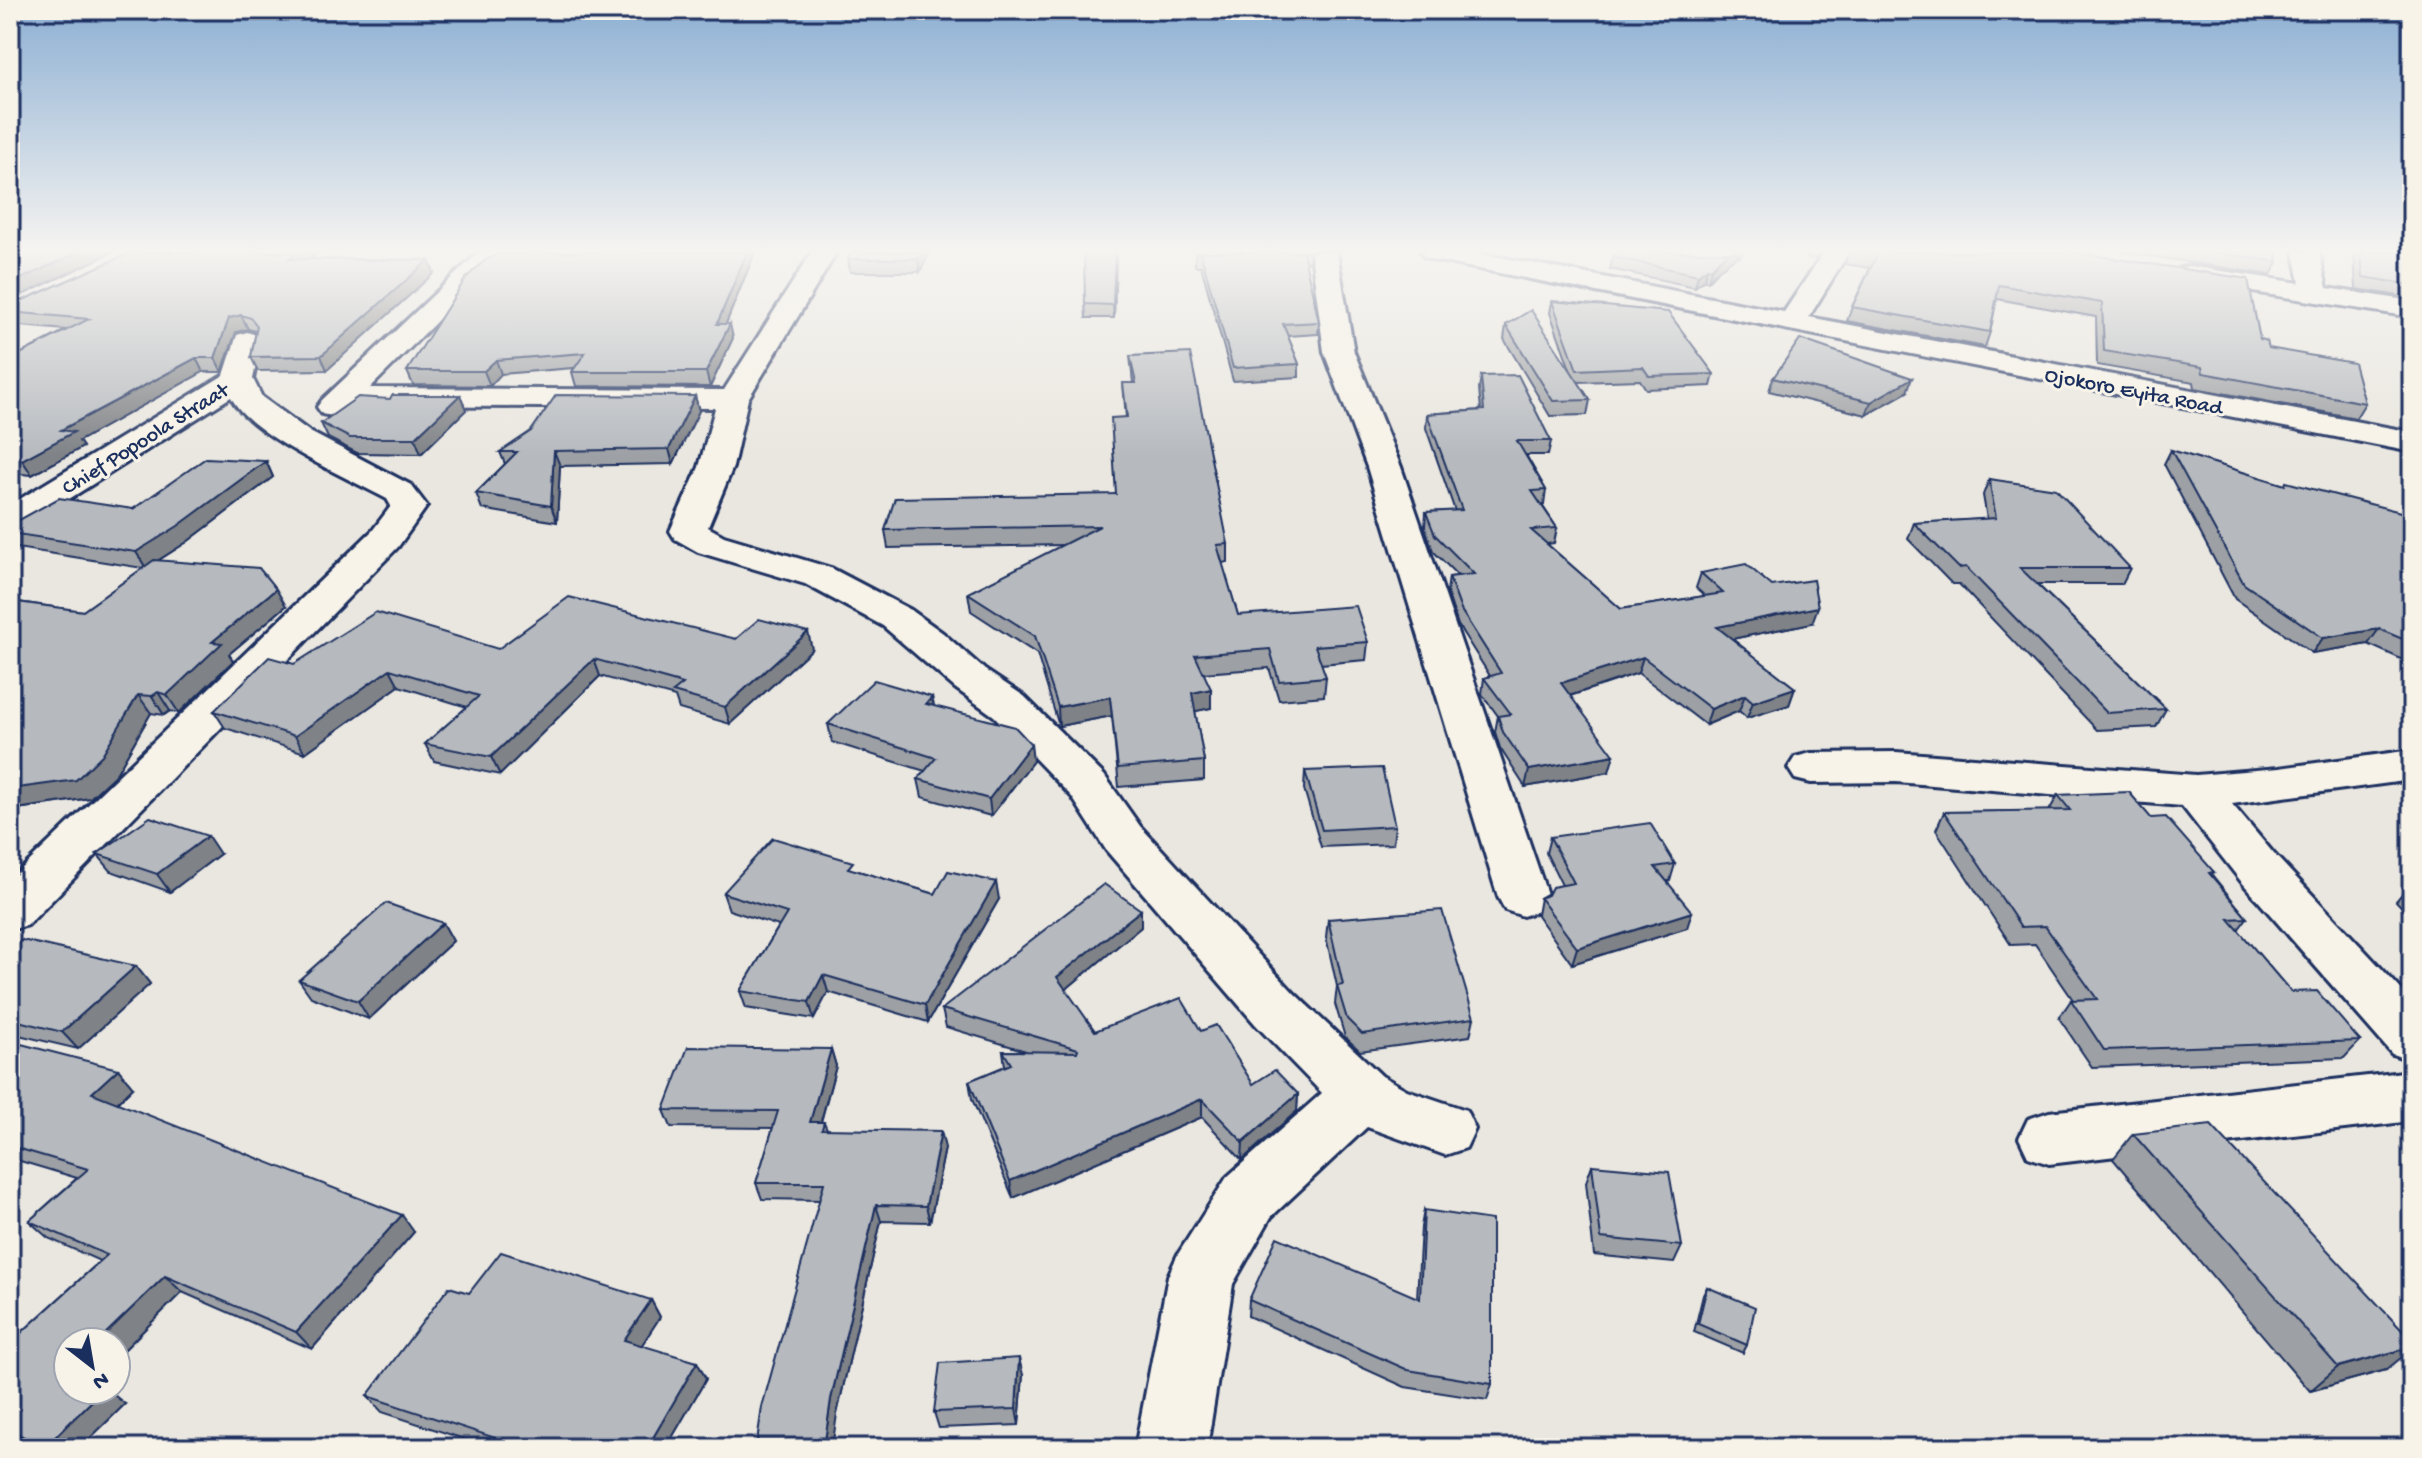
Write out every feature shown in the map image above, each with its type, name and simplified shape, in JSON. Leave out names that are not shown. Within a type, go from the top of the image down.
[{"type":"street","points":[[299,439],[423,320]]},
{"type":"street","points":[[782,320],[733,399],[716,467],[688,531],[694,537],[818,576],[846,589],[897,618],[970,679],[1009,706],[1088,786],[1123,838],[1275,1009],[1361,1094],[1389,1110],[1445,1129]]},
{"type":"street","points":[[1334,320],[1339,352],[1388,481],[1523,897]]},
{"type":"street","name":"Ojokoro Eyita Road","points":[[1787,320],[2412,442]]},
{"type":"street","name":"Chief Popoola Straat","points":[[10,911],[385,539],[409,506],[399,492],[299,439],[249,402],[238,379],[247,341]]},
{"type":"street","name":"Chief Popoola Straat","points":[[10,520],[238,379]]},
{"type":"street","points":[[343,397],[733,399]]},
{"type":"street","points":[[1811,768],[1896,767],[2196,791],[2279,784],[2412,765]]},
{"type":"street","points":[[2196,791],[2257,867],[2412,1038]]},
{"type":"street","points":[[1171,1448],[1201,1276],[1249,1197],[1303,1151],[1361,1094]]},
{"type":"street","points":[[2049,1138],[2412,1096]]},
{"type":"building","points":[[87,320],[228,320],[215,358],[196,358],[61,430],[74,432],[22,460],[10,458],[10,359]]},
{"type":"building","points":[[253,320],[361,320],[321,356],[251,357],[257,326]]},
{"type":"building","points":[[439,320],[719,320],[717,324],[730,324],[706,372],[572,372],[585,353],[496,360],[484,371],[407,371]]},
{"type":"building","points":[[1220,320],[1319,320],[1283,324],[1299,364],[1233,368]]},
{"type":"building","points":[[1514,320],[1538,320],[1590,400],[1553,401],[1506,325]]},
{"type":"building","points":[[1559,320],[1674,320],[1714,374],[1649,376],[1643,367],[1577,370]]},
{"type":"building","points":[[1924,320],[1992,320],[1990,332]]},
{"type":"building","points":[[2103,320],[2256,320],[2260,339],[2267,341],[2269,348],[2354,363],[2365,403],[2203,373],[2202,367],[2104,351]]},
{"type":"building","points":[[1800,339],[1912,378],[1871,402],[1773,378]]},
{"type":"building","points":[[1190,353],[1228,544],[1217,545],[1238,615],[1356,606],[1368,642],[1315,646],[1326,677],[1279,681],[1270,649],[1195,655],[1211,689],[1192,693],[1204,761],[1118,768],[1110,697],[1058,707],[1035,636],[968,593],[1100,526],[885,530],[895,498],[1116,494],[1111,418],[1127,417],[1123,383],[1136,383],[1130,356]]},
{"type":"building","points":[[1518,375],[1551,441],[1517,441],[1546,490],[1532,491],[1557,528],[1531,530],[1621,609],[1723,593],[1701,573],[1746,564],[1772,586],[1813,580],[1818,607],[1717,627],[1795,688],[1753,702],[1745,695],[1711,709],[1643,657],[1561,683],[1614,755],[1529,770],[1503,732],[1498,716],[1511,714],[1484,678],[1501,673],[1461,610],[1449,577],[1474,574],[1435,535],[1426,512],[1462,510],[1427,414],[1484,410],[1481,376]]},
{"type":"building","points":[[392,395],[460,395],[415,438],[350,438],[321,423],[358,397],[390,399]]},
{"type":"building","points":[[556,395],[695,396],[669,449],[554,451],[551,506],[476,493],[517,452],[500,452],[531,431]]},
{"type":"building","points":[[2171,450],[2285,485],[2286,482],[2412,515],[2412,643],[2379,629],[2323,638],[2244,584]]},
{"type":"building","points":[[206,458],[266,461],[178,526],[136,552],[10,533],[10,525],[59,498],[133,509]]},
{"type":"building","points":[[1989,479],[2056,489],[2130,568],[2020,568],[2166,709],[2107,713],[1966,567],[1959,568],[1914,523],[1996,518]]},
{"type":"building","points":[[154,560],[259,568],[276,589],[212,642],[222,643],[167,695],[158,692],[152,696],[138,695],[102,755],[76,780],[10,789],[10,601],[83,611]]},
{"type":"building","points":[[569,597],[736,639],[759,619],[808,632],[725,707],[673,692],[683,684],[594,659],[491,757],[425,744],[479,696],[390,669],[295,736],[214,711],[269,657],[294,664],[376,612],[498,649]]},
{"type":"building","points":[[874,680],[932,697],[926,704],[1015,727],[1031,744],[989,799],[918,779],[936,758],[828,724]]},
{"type":"building","points":[[1382,768],[1395,826],[1322,830],[1305,771]]},
{"type":"building","points":[[2129,792],[2151,818],[2166,817],[2214,872],[2209,873],[2247,918],[2229,919],[2291,992],[2317,991],[2360,1041],[2104,1050],[2071,1000],[2097,999],[2045,926],[2021,927],[1944,812],[2070,810],[2058,795]]},
{"type":"building","points":[[150,817],[208,836],[157,874],[97,854]]},
{"type":"building","points":[[1650,823],[1675,864],[1655,867],[1692,912],[1577,948],[1540,898],[1548,895],[1552,887],[1574,883],[1550,837]]},
{"type":"building","points":[[773,838],[853,862],[848,868],[935,894],[948,871],[996,882],[925,1005],[823,975],[809,1002],[740,991],[787,913],[723,893]]},
{"type":"building","points":[[1104,884],[1141,910],[1057,977],[1095,1031],[1181,998],[1201,1031],[1216,1025],[1253,1084],[1275,1070],[1298,1094],[1243,1142],[1202,1099],[1010,1181],[969,1081],[1011,1064],[1003,1051],[1077,1052],[1078,1049],[942,1009]]},
{"type":"building","points":[[386,903],[443,923],[358,1001],[299,980]]},
{"type":"building","points":[[1442,910],[1474,1018],[1362,1034],[1347,1019],[1337,986],[1343,985],[1328,919]]},
{"type":"building","points":[[22,940],[136,966],[62,1032],[10,1019],[10,949]]},
{"type":"building","points":[[21,1044],[118,1069],[92,1093],[402,1215],[296,1332],[165,1276],[113,1326],[52,1326],[52,1406],[87,1406],[44,1448],[10,1429],[10,1343],[107,1255],[29,1221],[88,1169],[10,1146],[10,1054]]},
{"type":"building","points":[[688,1047],[831,1049],[810,1122],[824,1122],[822,1129],[941,1131],[926,1206],[876,1205],[831,1399],[824,1448],[756,1448],[762,1407],[824,1183],[756,1183],[778,1111],[664,1110]]},
{"type":"building","points":[[2211,1125],[2412,1341],[2412,1347],[2338,1367],[2133,1134]]},
{"type":"building","points":[[1592,1165],[1669,1172],[1682,1246],[1601,1238]]},
{"type":"building","points":[[1424,1210],[1492,1220],[1492,1384],[1408,1370],[1249,1300],[1277,1237],[1420,1299]]},
{"type":"building","points":[[501,1252],[651,1300],[624,1340],[697,1362],[647,1448],[526,1448],[367,1396],[449,1287],[469,1293]]},
{"type":"building","points":[[1707,1287],[1755,1307],[1747,1345],[1698,1324]]},
{"type":"building","points":[[1019,1358],[1016,1409],[934,1412],[940,1363]]}]
